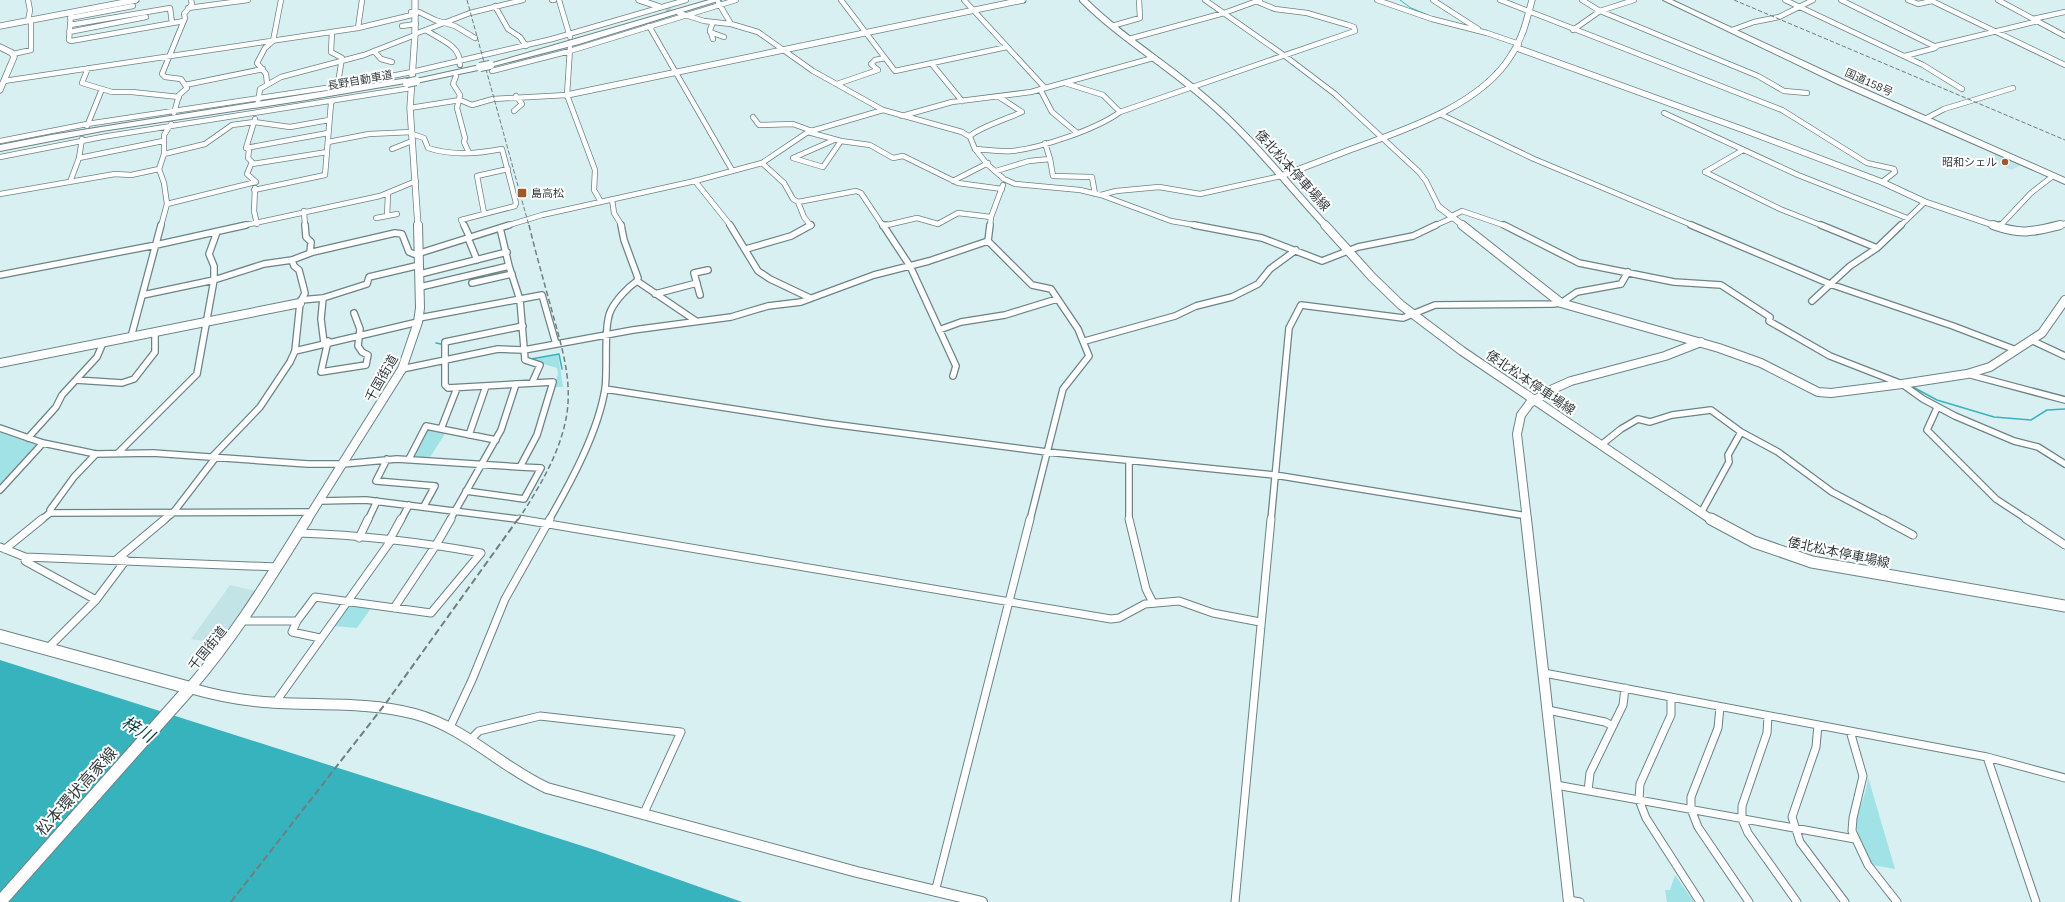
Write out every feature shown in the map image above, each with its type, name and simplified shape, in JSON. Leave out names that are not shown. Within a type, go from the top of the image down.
[{"type":"highway","name":"長野自動車道","points":[[490,66],[574,39],[706,0]]},
{"type":"highway","name":"国道158号","points":[[1666,0],[1926,119],[2065,180]]},
{"type":"highway","name":"国道158号","points":[[1671,0],[1733,30]]},
{"type":"highway","name":"長野自動車道","points":[[0,151],[102,131],[311,100],[479,65],[490,66],[718,2]]},
{"type":"highway","name":"長野自動車道","points":[[0,148],[104,128],[312,97],[412,80]]},
{"type":"highway","name":"国道158号","points":[[1926,119],[2065,180]]},
{"type":"main road","name":"倭北松本停車場線","points":[[1083,0],[1094,12],[1191,87],[1226,117],[1386,291],[1413,315],[1438,334],[1701,513],[1754,542],[1812,562],[2065,606]]},
{"type":"main road","points":[[0,636],[47,648],[186,693]]},
{"type":"main road","name":"松本環状高家線","points":[[0,902],[186,693]]},
{"type":"street","points":[[0,47],[13,54],[31,50],[30,40],[33,29],[30,20],[28,0]]},
{"type":"street","points":[[174,112],[179,98],[187,88],[181,79],[165,77],[162,74],[171,56],[184,21],[184,14],[192,4],[191,0]]},
{"type":"street","points":[[188,8],[248,0]]},
{"type":"street","points":[[267,83],[268,78],[263,68],[257,63],[265,48],[273,41],[282,2],[281,0]]},
{"type":"street","points":[[358,28],[362,0]]},
{"type":"street","name":"千国街道","points":[[186,693],[216,658],[243,621],[343,464],[402,369],[419,320],[420,255],[410,108],[416,24],[415,0]]},
{"type":"street","points":[[258,100],[260,89],[267,83],[306,69],[374,52],[400,39],[445,22],[496,6],[523,0]]},
{"type":"street","points":[[559,0],[570,35]]},
{"type":"street","points":[[639,0],[666,9]]},
{"type":"street","points":[[0,157],[82,139],[332,101],[412,80],[461,63],[570,35],[686,0]]},
{"type":"street","points":[[490,66],[570,49],[685,15],[718,2],[736,0]]},
{"type":"street","points":[[841,0],[895,71],[1007,46]]},
{"type":"street","points":[[964,0],[1007,46],[1043,89],[1052,112],[1076,132]]},
{"type":"street","points":[[410,108],[460,100],[472,105],[491,99],[516,96],[567,95],[1023,0]]},
{"type":"street","points":[[1112,26],[1140,18],[1139,0]]},
{"type":"street","points":[[1205,0],[1286,56],[1335,94],[1426,181],[1439,207],[1451,218],[1561,303]]},
{"type":"street","points":[[1377,0],[1433,19],[1480,30],[1518,46],[1882,182],[1926,202],[1999,227],[2018,232],[2030,233],[2065,224]]},
{"type":"street","points":[[1433,0],[1480,30]]},
{"type":"street","points":[[1500,0],[1531,11],[1573,30],[1782,110],[1867,163],[1894,169],[1895,172],[1882,182]]},
{"type":"street","points":[[1102,195],[1116,191],[1159,187],[1200,194],[1281,176],[1382,138],[1440,114],[1467,98],[1489,82],[1505,66],[1518,46],[1531,11],[1532,0]]},
{"type":"street","points":[[1582,0],[1600,11],[1758,76],[1784,91],[1807,93]]},
{"type":"street","points":[[1573,30],[1600,11],[1634,0]]},
{"type":"street","points":[[1785,0],[1923,65],[1962,89]]},
{"type":"street","points":[[1733,30],[1754,22],[1779,17],[1813,0]]},
{"type":"street","points":[[1841,0],[1936,47]]},
{"type":"street","points":[[1908,0],[1918,4],[1932,1],[2065,65]]},
{"type":"street","points":[[1998,0],[2065,36]]},
{"type":"street","points":[[975,149],[1012,151],[1046,143],[1108,121],[1120,112],[1349,34],[1355,29],[1348,25],[1314,15],[1275,9],[1259,1],[1224,13],[1129,39]]},
{"type":"street","points":[[0,26],[30,20],[70,15],[134,2],[133,13]]},
{"type":"street","points":[[718,2],[731,24]]},
{"type":"street","points":[[496,6],[506,28],[516,36],[520,37],[526,46]]},
{"type":"street","points":[[70,25],[146,10],[170,8],[172,23]]},
{"type":"street","points":[[146,10],[146,28]]},
{"type":"street","points":[[2033,18],[2065,12]]},
{"type":"street","points":[[394,16],[416,13],[445,22],[475,38]]},
{"type":"street","points":[[4,81],[358,28],[416,13]]},
{"type":"street","points":[[679,13],[713,22],[731,24],[758,32],[836,84],[883,110],[902,117],[947,127],[970,136],[975,149],[1005,180],[1014,184],[1080,190],[1102,195],[1171,221],[1262,238],[1322,261],[1348,250],[1413,236],[1451,218],[1462,211],[1504,225],[1574,262],[1674,282],[1709,283],[1721,285],[1764,312],[1770,317],[1769,321],[1816,348],[1863,370],[1902,384],[1937,408],[2014,441],[2038,447],[2065,464]]},
{"type":"street","points":[[70,15],[69,40],[71,41],[184,21]]},
{"type":"street","points":[[69,32],[146,17]]},
{"type":"street","points":[[1905,56],[1994,31],[2038,21]]},
{"type":"street","points":[[120,33],[121,22]]},
{"type":"street","points":[[713,22],[710,25],[710,32],[713,39]]},
{"type":"street","points":[[374,24],[378,30]]},
{"type":"street","points":[[402,26],[416,24]]},
{"type":"street","points":[[649,26],[677,72],[732,170]]},
{"type":"street","points":[[95,27],[95,37]]},
{"type":"street","points":[[426,30],[457,50],[461,63]]},
{"type":"street","points":[[332,32],[331,52],[342,61]]},
{"type":"street","points":[[710,32],[724,37]]},
{"type":"street","points":[[570,49],[567,95],[595,170],[594,190],[601,202]]},
{"type":"street","points":[[374,52],[381,58],[392,62]]},
{"type":"street","points":[[0,90],[13,60],[13,54]]},
{"type":"street","points":[[836,84],[878,70],[871,64],[875,60],[885,58]]},
{"type":"street","points":[[902,117],[945,104],[999,97],[1043,89],[1153,58]]},
{"type":"street","points":[[338,88],[342,61]]},
{"type":"street","points":[[931,63],[962,102]]},
{"type":"street","points":[[88,68],[82,83],[112,92],[132,92],[179,98]]},
{"type":"street","points":[[185,85],[263,68]]},
{"type":"street","points":[[456,76],[453,84],[459,91],[460,100],[457,108],[465,138],[464,142],[469,153]]},
{"type":"street","points":[[0,141],[174,112],[338,88],[412,80]]},
{"type":"street","points":[[1064,83],[1099,93],[1120,112]]},
{"type":"street","points":[[1926,119],[1944,110],[2013,88]]},
{"type":"street","points":[[87,126],[102,89]]},
{"type":"street","points":[[514,111],[522,104],[516,96]]},
{"type":"street","points":[[970,136],[976,130],[991,126],[1022,112],[999,97]]},
{"type":"street","points":[[254,190],[325,175],[332,101]]},
{"type":"street","points":[[142,295],[214,280],[264,264],[292,260],[310,253],[399,233],[402,234],[407,252],[412,256],[420,255],[542,215],[695,181],[762,163],[810,132],[883,110]]},
{"type":"street","points":[[252,164],[248,158],[249,150],[246,148],[256,112]]},
{"type":"street","points":[[1664,113],[1798,176],[1907,218]]},
{"type":"street","points":[[1440,114],[1534,159],[1830,284],[1953,326],[2016,350]]},
{"type":"street","points":[[753,117],[759,125],[793,124],[810,132],[834,140],[870,145],[894,158],[903,156],[953,181],[974,186],[1002,189]]},
{"type":"street","points":[[164,154],[205,144],[232,126],[254,122],[281,127],[329,120]]},
{"type":"street","points":[[131,337],[167,204],[164,183],[159,169],[164,154],[164,135],[170,125]]},
{"type":"street","points":[[246,148],[328,133]]},
{"type":"street","points":[[328,142],[369,134],[424,138],[428,148],[443,153],[469,153],[502,149],[516,204],[514,206],[461,220],[477,260]]},
{"type":"street","points":[[392,148],[412,136]]},
{"type":"street","points":[[70,182],[78,158],[82,139]]},
{"type":"street","points":[[834,140],[793,158],[823,167],[841,141]]},
{"type":"street","points":[[78,158],[163,141]]},
{"type":"street","points":[[1046,143],[1052,176],[1092,177],[1095,194]]},
{"type":"street","points":[[1743,150],[1705,172],[1780,209],[1877,248]]},
{"type":"street","points":[[252,164],[326,152]]},
{"type":"street","points":[[996,170],[1014,165],[1050,159]]},
{"type":"street","points":[[746,249],[791,236],[812,226],[804,218],[798,202],[793,198],[790,190],[779,178],[771,174],[762,163]]},
{"type":"street","points":[[953,181],[988,163]]},
{"type":"street","points":[[252,164],[247,174],[256,182]]},
{"type":"street","points":[[0,194],[115,174],[131,175],[159,169]]},
{"type":"street","points":[[484,213],[477,176],[508,169]]},
{"type":"street","points":[[1999,227],[2016,206],[2036,190],[2040,184],[2053,176]]},
{"type":"street","points":[[935,892],[1063,389],[1089,356],[1085,341],[1072,318],[1051,289],[1032,286],[988,241],[990,217],[1005,180]]},
{"type":"street","points":[[695,181],[710,198],[746,249],[751,263],[758,271],[767,277],[796,289],[810,298]]},
{"type":"street","points":[[256,182],[254,190],[254,211],[256,224]]},
{"type":"street","points":[[167,204],[256,182]]},
{"type":"street","points":[[0,275],[256,224],[304,211],[388,194],[416,182]]},
{"type":"street","points":[[798,202],[856,191],[861,193],[910,266],[956,366],[953,376]]},
{"type":"street","points":[[387,216],[388,194]]},
{"type":"street","points":[[612,199],[614,213],[621,223],[624,240],[638,278],[637,281]]},
{"type":"street","points":[[1812,301],[1850,266],[1877,248],[1907,218],[1926,202]]},
{"type":"street","points":[[304,211],[306,237],[311,242],[310,253]]},
{"type":"street","points":[[884,226],[917,218],[938,224],[958,213],[990,217]]},
{"type":"street","points":[[376,218],[397,214]]},
{"type":"street","points":[[500,228],[508,252],[509,266],[520,300],[525,360],[540,365],[532,383]]},
{"type":"street","points":[[118,453],[197,374],[214,280],[214,266],[209,254],[217,232]]},
{"type":"street","points":[[402,369],[498,349],[524,350],[607,336],[633,330],[731,317],[768,306],[801,302],[874,275],[910,266],[988,241]]},
{"type":"street","points":[[1085,341],[1175,316],[1196,306],[1232,297],[1258,284],[1270,269],[1296,250]]},
{"type":"street","points":[[420,274],[508,252]]},
{"type":"street","points":[[116,560],[173,513],[214,457],[272,392],[295,351],[300,302],[305,293],[299,270],[294,266],[292,260]]},
{"type":"street","points":[[0,364],[323,298],[367,284],[369,277],[420,265]]},
{"type":"street","points":[[420,287],[509,266]]},
{"type":"street","points":[[700,295],[694,273],[708,270]]},
{"type":"street","points":[[1561,303],[1577,292],[1621,284],[1628,272]]},
{"type":"street","points":[[472,283],[512,274]]},
{"type":"street","points":[[637,281],[696,321]]},
{"type":"street","points":[[450,727],[472,680],[505,599],[576,473],[596,420],[605,389],[607,336],[612,307],[630,286],[637,281]]},
{"type":"street","points":[[655,294],[697,283]]},
{"type":"street","points":[[295,351],[326,342],[419,320],[520,300],[542,294],[556,344]]},
{"type":"street","points":[[323,298],[321,319],[326,342],[321,372],[366,365],[368,355],[362,352],[358,346],[361,334],[358,318],[354,313]]},
{"type":"street","points":[[939,330],[961,322],[1005,315],[1057,299]]},
{"type":"street","points":[[1235,902],[1260,622],[1289,328],[1301,305],[1403,318],[1435,305],[1561,303],[1701,342],[1761,363],[1818,392],[1831,393],[1967,374],[1990,367],[2042,333],[2065,300]]},
{"type":"street","points":[[520,466],[537,434],[553,382],[448,388],[446,385],[445,342],[523,326]]},
{"type":"street","points":[[76,380],[130,382],[155,352],[155,332]]},
{"type":"street","points":[[2033,341],[2065,356]]},
{"type":"street","points":[[1573,901],[1556,785],[1517,434],[1519,419],[1527,406],[1534,399],[1576,378],[1651,359],[1701,342]]},
{"type":"street","points":[[28,438],[56,407],[62,395],[97,357],[103,343]]},
{"type":"street","points":[[1967,374],[2065,400]]},
{"type":"street","points":[[394,608],[436,545],[496,440],[501,430],[516,384]]},
{"type":"street","points":[[469,435],[486,386]]},
{"type":"street","points":[[441,429],[457,388]]},
{"type":"street","points":[[605,389],[824,423],[1047,452],[1274,475],[1527,516]]},
{"type":"street","points":[[1937,408],[1927,430],[1996,499],[2065,545]]},
{"type":"street","points":[[1601,445],[1621,429],[1638,419],[1650,422],[1672,415],[1711,410],[1741,432],[1778,452],[1832,492],[1913,535]]},
{"type":"street","points":[[409,460],[426,426],[496,440]]},
{"type":"street","points":[[0,428],[43,443],[96,454],[118,453],[214,457],[308,464],[343,464],[387,459],[541,468],[524,499],[466,491]]},
{"type":"street","points":[[1701,513],[1729,462],[1728,455],[1741,432]]},
{"type":"street","points":[[0,490],[43,443]]},
{"type":"street","points":[[2,548],[50,513],[50,510],[74,477],[96,454]]},
{"type":"street","points":[[387,459],[376,481],[435,486],[424,506]]},
{"type":"street","points":[[1129,461],[1128,518],[1144,582],[1153,603]]},
{"type":"street","points":[[320,500],[377,501],[424,506],[548,524],[1111,619],[1119,618],[1145,604],[1180,601],[1213,613],[1260,622]]},
{"type":"street","points":[[359,538],[377,501]]},
{"type":"street","points":[[275,703],[389,542],[410,505]]},
{"type":"street","points":[[50,513],[312,512]]},
{"type":"street","points":[[299,533],[436,545],[482,553],[431,612],[316,597],[297,621],[292,632],[320,638]]},
{"type":"street","points":[[2,548],[25,557],[278,567]]},
{"type":"street","points":[[25,557],[25,561],[96,600]]},
{"type":"street","points":[[47,648],[96,600],[126,560]]},
{"type":"street","points":[[243,621],[297,621]]},
{"type":"street","points":[[1544,673],[1987,756],[2065,778]]},
{"type":"street","points":[[1588,790],[1590,773],[1623,705],[1624,688]]},
{"type":"street","points":[[186,693],[275,703],[378,708],[422,716],[450,727],[471,739],[532,782],[560,792],[935,892],[982,902]]},
{"type":"street","points":[[1671,697],[1671,715],[1640,784],[1639,800],[1646,818],[1700,902]]},
{"type":"street","points":[[1720,707],[1718,728],[1691,797],[1691,809],[1698,828],[1749,902]]},
{"type":"street","points":[[1548,710],[1605,722],[1613,726]]},
{"type":"street","points":[[471,739],[479,731],[540,716],[604,722],[681,732],[643,815]]},
{"type":"street","points":[[1768,716],[1767,733],[1742,806],[1742,819],[1748,833],[1797,902]]},
{"type":"street","points":[[1818,725],[1816,747],[1792,817],[1800,842],[1845,902]]},
{"type":"street","points":[[1850,731],[1864,776],[1853,818],[1852,832],[1868,865],[1897,902]]},
{"type":"street","points":[[1987,756],[2036,902]]},
{"type":"street","points":[[1556,785],[1855,839]]},
{"type":"shaded area","name":"昭和シェル","points":[[1997,153],[2022,164],[2012,170],[1986,160]]},
{"type":"shaded area","points":[[558,354],[563,387],[554,387],[558,374],[557,368],[530,360]]},
{"type":"shaded area","points":[[428,429],[446,432],[429,459],[414,458],[413,455],[425,431]]},
{"type":"shaded area","points":[[0,432],[36,445],[0,486]]},
{"type":"shaded area","points":[[230,585],[256,591],[238,620],[220,644],[191,639]]},
{"type":"shaded area","points":[[352,604],[371,608],[357,628],[333,626],[346,607]]},
{"type":"shaded area","points":[[1868,777],[1895,869],[1872,865],[1863,849],[1857,831],[1857,819]]},
{"type":"shaded area","points":[[1675,875],[1694,902],[1667,902],[1665,890],[1670,890]]},
{"type":"water","name":"梓川","points":[[0,660],[595,850],[742,902],[0,902]]},
{"type":"waterway","points":[[1400,0],[1411,8],[1428,15]]},
{"type":"waterway","points":[[1455,23],[1471,26]]},
{"type":"waterway","points":[[1490,32],[1503,36]]},
{"type":"waterway","points":[[436,343],[441,344],[444,350]]},
{"type":"waterway","points":[[531,359],[559,354],[562,369]]},
{"type":"waterway","points":[[1911,386],[1937,400],[1994,417],[2031,420],[2047,410],[2065,409]]},
{"type":"tunnel","points":[[666,9],[678,13]]},
{"type":"railway","points":[[467,0],[529,226]]},
{"type":"railway","points":[[1734,0],[2065,140]]},
{"type":"railway","points":[[518,520],[534,495],[560,442],[567,413],[568,400],[565,361],[529,225]]},
{"type":"railway","points":[[231,902],[386,703],[518,519]]},
{"type":"place","name":"昭和シェル","points":[[2005,162]]},
{"type":"place","name":"島高松","points":[[522,193]]}]
